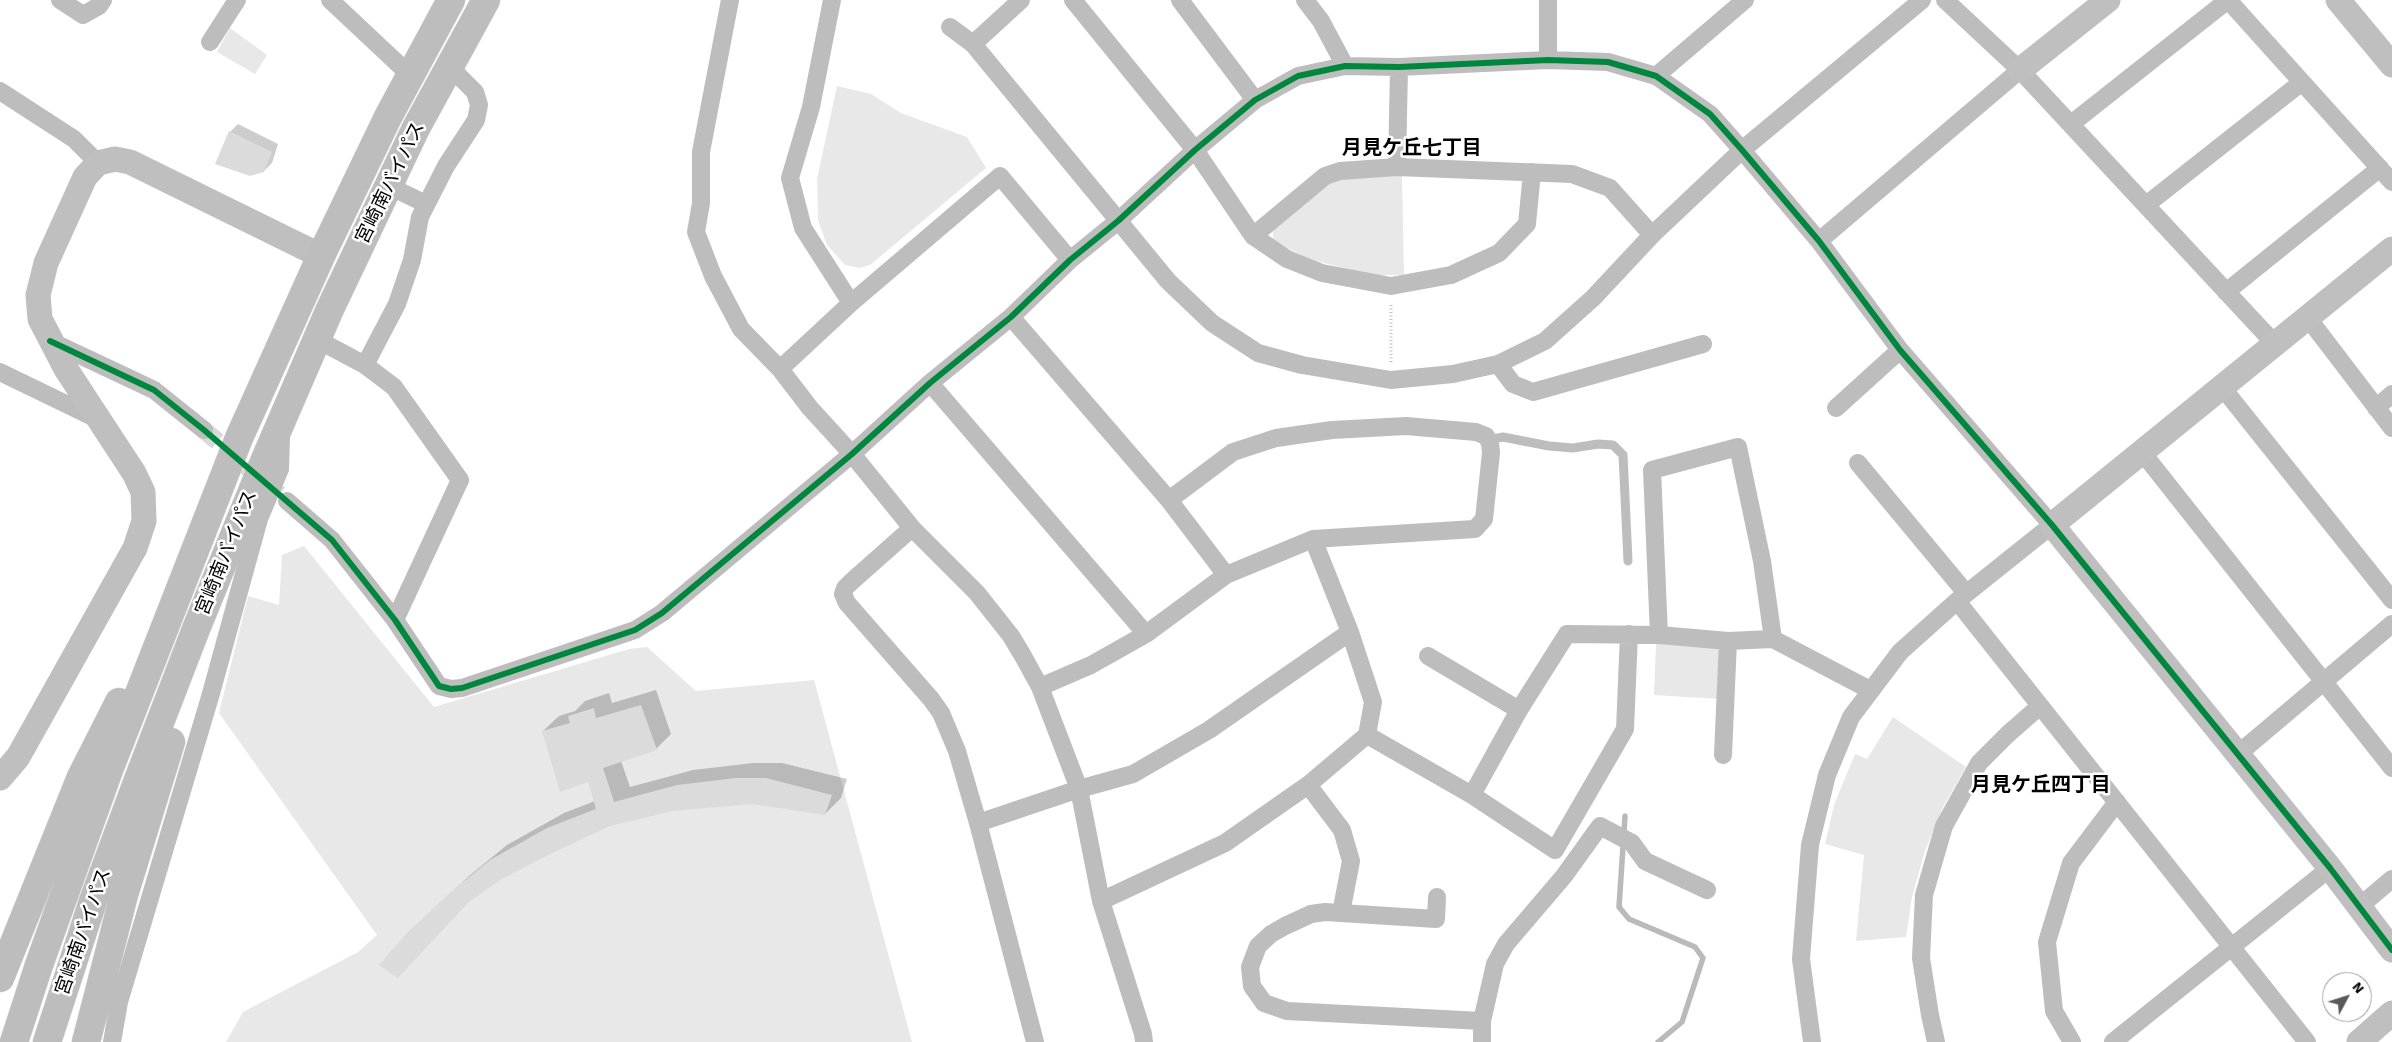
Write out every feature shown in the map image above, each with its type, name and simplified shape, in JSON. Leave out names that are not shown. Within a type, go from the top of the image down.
[{"type":"highway","name":"宮崎南バイパス","points":[[14,1042],[42,956],[157,644],[239,438],[321,256],[410,76],[451,0]]},
{"type":"highway","name":"宮崎南バイパス","points":[[47,1042],[93,901],[196,628],[282,419],[316,339],[389,186],[486,0]]},
{"type":"highway","points":[[86,1042],[124,895],[191,679],[196,628]]},
{"type":"highway","points":[[0,978],[81,777],[117,705],[157,644]]},
{"type":"street","points":[[60,0],[83,15],[99,6],[102,0]]},
{"type":"street","points":[[210,42],[237,0]]},
{"type":"street","points":[[330,0],[410,76]]},
{"type":"street","points":[[730,0],[701,152],[701,203],[696,232],[713,276],[741,329],[780,369],[810,408],[852,454],[912,528],[977,593],[1011,636],[1040,687],[1079,789],[1100,901],[1144,1034],[1144,1042]]},
{"type":"street","points":[[832,0],[811,107],[790,178],[802,228],[851,303]]},
{"type":"street","points":[[973,44],[1021,0]]},
{"type":"street","points":[[1073,0],[1195,150],[1253,236],[1287,259],[1322,273],[1391,286],[1452,275],[1499,252],[1527,224],[1532,172]]},
{"type":"street","points":[[1180,0],[1255,100]]},
{"type":"street","points":[[1304,0],[1321,21],[1344,66]]},
{"type":"street","points":[[1548,0],[1548,60]]},
{"type":"street","points":[[950,27],[973,44],[1168,281],[1212,324],[1258,353],[1302,365],[1391,380],[1453,374],[1498,364],[1545,341],[1593,298],[1652,235],[1742,150],[1922,0]]},
{"type":"street","points":[[1945,0],[2020,70],[2275,344]]},
{"type":"street","points":[[1819,241],[2020,70],[2108,0]]},
{"type":"street","points":[[2071,124],[2228,0],[2392,182]]},
{"type":"street","points":[[2338,0],[2392,66]]},
{"type":"street","points":[[1656,76],[1742,1]]},
{"type":"street","points":[[287,501],[332,540],[395,620],[439,686],[450,689],[462,688],[635,630],[662,614],[852,454],[930,383],[1011,317],[1070,260],[1118,221],[1195,150],[1255,100],[1298,76],[1344,66],[1399,67],[1548,60],[1608,62],[1656,76],[1710,114],[1742,150],[1819,241],[1900,350],[2052,525],[2330,868],[2392,950]]},
{"type":"street","points":[[365,365],[397,304],[412,260],[420,217],[446,166],[476,120],[479,105],[475,92],[450,67]]},
{"type":"street","points":[[1397,167],[1399,67]]},
{"type":"street","points":[[2146,205],[2302,82]]},
{"type":"street","points":[[0,91],[74,139],[98,163]]},
{"type":"street","points":[[0,778],[18,757],[33,731],[134,548],[144,520],[143,492],[134,473],[50,340],[40,318],[38,295],[46,263],[85,177],[98,163],[115,159],[130,162],[321,256]]},
{"type":"street","points":[[1253,236],[1325,176],[1340,171],[1397,167],[1572,174],[1610,188],[1652,235]]},
{"type":"street","points":[[2226,292],[2380,168]]},
{"type":"street","points":[[780,369],[851,303],[1000,176],[1070,260]]},
{"type":"street","points":[[389,186],[426,204]]},
{"type":"street","points":[[1812,1042],[1802,959],[1810,845],[1827,775],[1851,717],[1870,690],[1900,652],[1961,597],[2392,249]]},
{"type":"street","points":[[1011,317],[1169,500],[1226,575]]},
{"type":"street","points":[[2308,318],[2392,428]]},
{"type":"street","points":[[316,339],[365,365],[394,387],[460,480],[395,620]]},
{"type":"street","points":[[50,340],[154,390],[204,430]]},
{"type":"street","points":[[1498,364],[1513,384],[1534,392],[1703,344]]},
{"type":"street","points":[[1836,408],[1900,350]]},
{"type":"street","points":[[0,372],[100,421]]},
{"type":"street","points":[[930,383],[1146,634]]},
{"type":"street","points":[[2222,387],[2392,600]]},
{"type":"street","points":[[2376,408],[2392,394]]},
{"type":"street","points":[[112,1042],[119,1002],[210,697],[259,519],[280,469],[282,419]]},
{"type":"street","points":[[1040,687],[1091,665],[1146,634],[1226,575],[1313,539],[1475,529],[1484,518],[1491,454],[1486,436],[1476,432],[1406,426],[1332,430],[1276,438],[1233,452],[1169,500]]},
{"type":"street","points":[[1659,635],[1652,470],[1738,447],[1762,561],[1773,639]]},
{"type":"street","points":[[2142,452],[2324,681],[2390,760]]},
{"type":"street","points":[[1858,463],[1961,597],[2040,706],[2307,1042]]},
{"type":"street","points":[[912,528],[851,582],[845,588],[843,594],[847,603],[931,699],[941,713],[957,750],[1035,1042]]},
{"type":"street","points":[[1100,901],[1225,843],[1308,785],[1367,735],[1373,702],[1350,632],[1313,539]]},
{"type":"street","points":[[2238,754],[2392,624]]},
{"type":"street","points":[[978,823],[1079,789],[1132,774],[1178,750],[1350,632]]},
{"type":"street","points":[[1472,795],[1519,710],[1567,634],[1659,635],[1728,641],[1773,639],[1870,690]]},
{"type":"street","points":[[1367,735],[1472,795],[1555,850],[1625,729],[1629,634]]},
{"type":"street","points":[[1723,755],[1728,641]]},
{"type":"street","points":[[1428,656],[1519,710]]},
{"type":"street","points":[[1936,1042],[1921,958],[1924,895],[1944,826],[1979,763],[2040,706]]},
{"type":"street","points":[[1308,785],[1342,830],[1351,861],[1342,914]]},
{"type":"street","points":[[2072,1042],[2054,1011],[2046,942],[2071,862],[2117,802]]},
{"type":"street","points":[[1482,1042],[1482,1021],[1495,964],[1506,944],[1564,876],[1600,826],[1632,843],[1645,861],[1707,890]]},
{"type":"street","points":[[2113,1042],[2330,868]]},
{"type":"street","points":[[2360,906],[2392,879]]},
{"type":"street","points":[[1437,897],[1436,919],[1325,912],[1311,914],[1271,934],[1258,946],[1250,967],[1250,979],[1258,996],[1264,1003],[1287,1011],[1482,1021]]},
{"type":"street","points":[[2359,1042],[2392,1013]]},
{"type":"lane","points":[[1488,440],[1503,437],[1549,446],[1573,448],[1598,444],[1613,445],[1623,455],[1628,561]]},
{"type":"path","points":[[1391,286],[1391,380]]},
{"type":"shaded area","points":[[230,28],[267,55],[255,74],[217,52]]},
{"type":"shaded area","points":[[837,86],[871,94],[901,113],[967,137],[986,168],[870,265],[859,268],[845,265],[827,245],[818,220],[817,179]]},
{"type":"shaded area","points":[[1402,175],[1404,275],[1373,275],[1308,259],[1273,240],[1273,229],[1328,183],[1345,177]]},
{"type":"shaded area","points":[[304,546],[434,707],[629,649],[647,647],[696,691],[814,680],[912,1042],[226,1042],[243,1012],[358,952],[377,935],[219,713],[248,596],[279,605],[282,555]]},
{"type":"shaded area","points":[[1656,644],[1717,647],[1722,656],[1720,699],[1654,695]]},
{"type":"shaded area","points":[[1893,717],[1966,767],[1943,807],[1925,851],[1912,897],[1906,937],[1856,941],[1864,855],[1825,844],[1834,805],[1855,754],[1867,759]]},
{"type":"building","points":[[229,131],[272,152],[264,172],[250,176],[215,164]]},
{"type":"building","points":[[641,705],[657,750],[603,768],[614,802],[677,785],[736,778],[766,778],[832,795],[825,815],[752,804],[673,811],[610,826],[500,880],[466,904],[398,978],[379,965],[407,933],[452,891],[490,860],[547,828],[596,809],[588,782],[560,792],[542,731],[570,723],[568,716],[594,708],[596,718]]},
{"type":"waterway","points":[[1625,816],[1619,907],[1629,919],[1695,947],[1703,958],[1682,1022],[1658,1042]]},
{"type":"tunnel","points":[[204,430],[287,501]]},
{"type":"cycle path","points":[[50,341],[154,390],[204,430],[332,540],[395,620],[439,686],[451,689],[462,688],[635,630],[662,613],[852,454],[930,383],[1011,317],[1070,260],[1118,221],[1195,150],[1255,100],[1298,76],[1345,66],[1399,67],[1548,60],[1608,62],[1656,76],[1710,114],[1742,150],[1819,241],[1900,350],[2052,525],[2330,868],[2392,950]]},
{"type":"district","name":"月見ケ丘七丁目","points":[[1412,149]]},
{"type":"district","name":"月見ケ丘四丁目","points":[[2041,786]]}]
